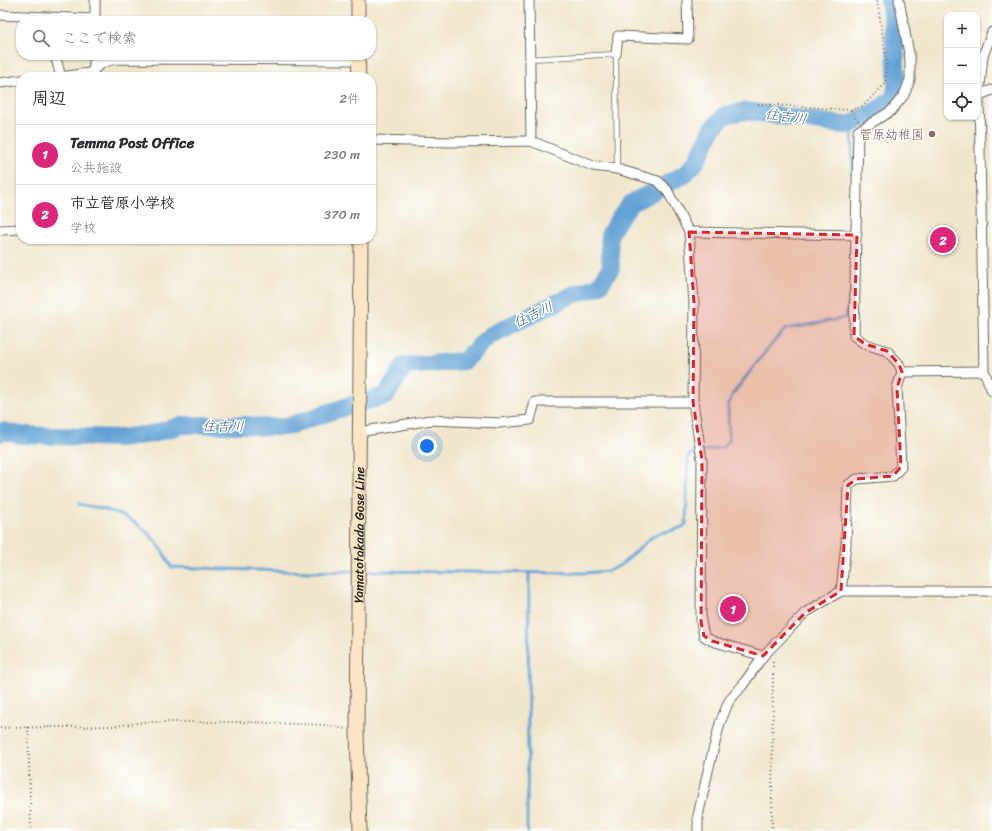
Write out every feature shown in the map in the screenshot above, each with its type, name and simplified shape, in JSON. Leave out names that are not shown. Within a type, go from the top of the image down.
[{"type":"main road","points":[[358,0],[358,16]]},
{"type":"main road","points":[[358,60],[359,72]]},
{"type":"main road","name":"Yamatotakada Gose Line","points":[[360,831],[356,732],[361,244]]},
{"type":"street","points":[[95,0],[95,16]]},
{"type":"street","points":[[529,0],[531,141]]},
{"type":"street","points":[[616,54],[618,36],[688,39],[688,0]]},
{"type":"street","points":[[841,590],[846,544],[848,485],[857,479],[893,476],[901,467],[897,388],[902,372],[899,364],[886,351],[865,344],[854,336],[858,131],[891,111],[904,95],[910,80],[910,59],[899,0]]},
{"type":"street","points":[[0,15],[16,17]]},
{"type":"street","points":[[980,85],[983,56],[992,32]]},
{"type":"street","points":[[56,60],[59,72]]},
{"type":"street","points":[[94,60],[94,70]]},
{"type":"street","points":[[89,72],[108,61],[118,60]]},
{"type":"street","points":[[0,83],[16,81]]},
{"type":"street","points":[[980,95],[992,90]]},
{"type":"street","points":[[979,120],[984,371],[992,391]]},
{"type":"street","points":[[376,140],[451,142],[531,141],[593,166],[617,169],[658,181],[667,190],[689,232],[694,303],[693,402],[702,460],[700,622],[704,636],[712,641],[763,656]]},
{"type":"street","points":[[0,230],[16,229]]},
{"type":"street","points":[[689,232],[857,235]]},
{"type":"street","points":[[902,372],[984,371]]},
{"type":"street","points":[[359,432],[431,420],[499,423],[530,420],[535,402],[693,402]]},
{"type":"street","points":[[698,831],[698,816],[720,723],[729,700],[742,686],[763,656],[805,613],[841,590],[992,591]]},
{"type":"lane","points":[[530,59],[616,54],[617,169]]},
{"type":"path","points":[[758,104],[851,110],[863,106],[885,84],[886,64],[877,0]]},
{"type":"path","points":[[851,110],[863,128]]},
{"type":"path","points":[[772,831],[772,670],[774,644]]},
{"type":"path","points":[[0,728],[115,726],[145,722],[244,722],[325,725],[356,732]]},
{"type":"path","points":[[28,727],[31,831]]},
{"type":"highlighted area","points":[[689,232],[857,235],[854,336],[865,344],[887,351],[899,364],[902,372],[897,388],[901,467],[893,476],[857,479],[848,485],[841,591],[805,613],[763,656],[712,641],[704,636],[701,622],[702,460],[693,402],[694,303]]},
{"type":"waterway","name":"住吉川","points":[[0,433],[3,431],[20,435],[120,438],[152,434],[182,425],[248,425],[261,427],[285,427],[351,405],[386,396],[404,366],[464,361],[489,336],[570,296],[599,286],[611,268],[609,235],[618,220],[630,204],[685,174],[696,162],[713,128],[725,115],[746,111],[846,125],[867,116],[889,102],[894,96],[896,89],[896,64],[889,0]]},
{"type":"waterway","points":[[852,125],[853,175]]},
{"type":"waterway","points":[[361,571],[585,573],[608,571],[621,565],[653,536],[675,530],[686,524],[688,458],[690,454],[724,447],[729,440],[728,407],[732,395],[769,347],[786,329],[845,318],[851,289]]},
{"type":"waterway","points":[[79,504],[104,509],[128,518],[136,523],[156,542],[171,567],[309,572],[355,571]]},
{"type":"waterway","points":[[527,831],[529,573]]},
{"type":"place","name":"菅原幼稚園","points":[[932,134]]},
{"type":"place","name":"市立菅原小学校","points":[[943,240]]},
{"type":"place","name":"Temma Post Office","points":[[733,609]]}]
